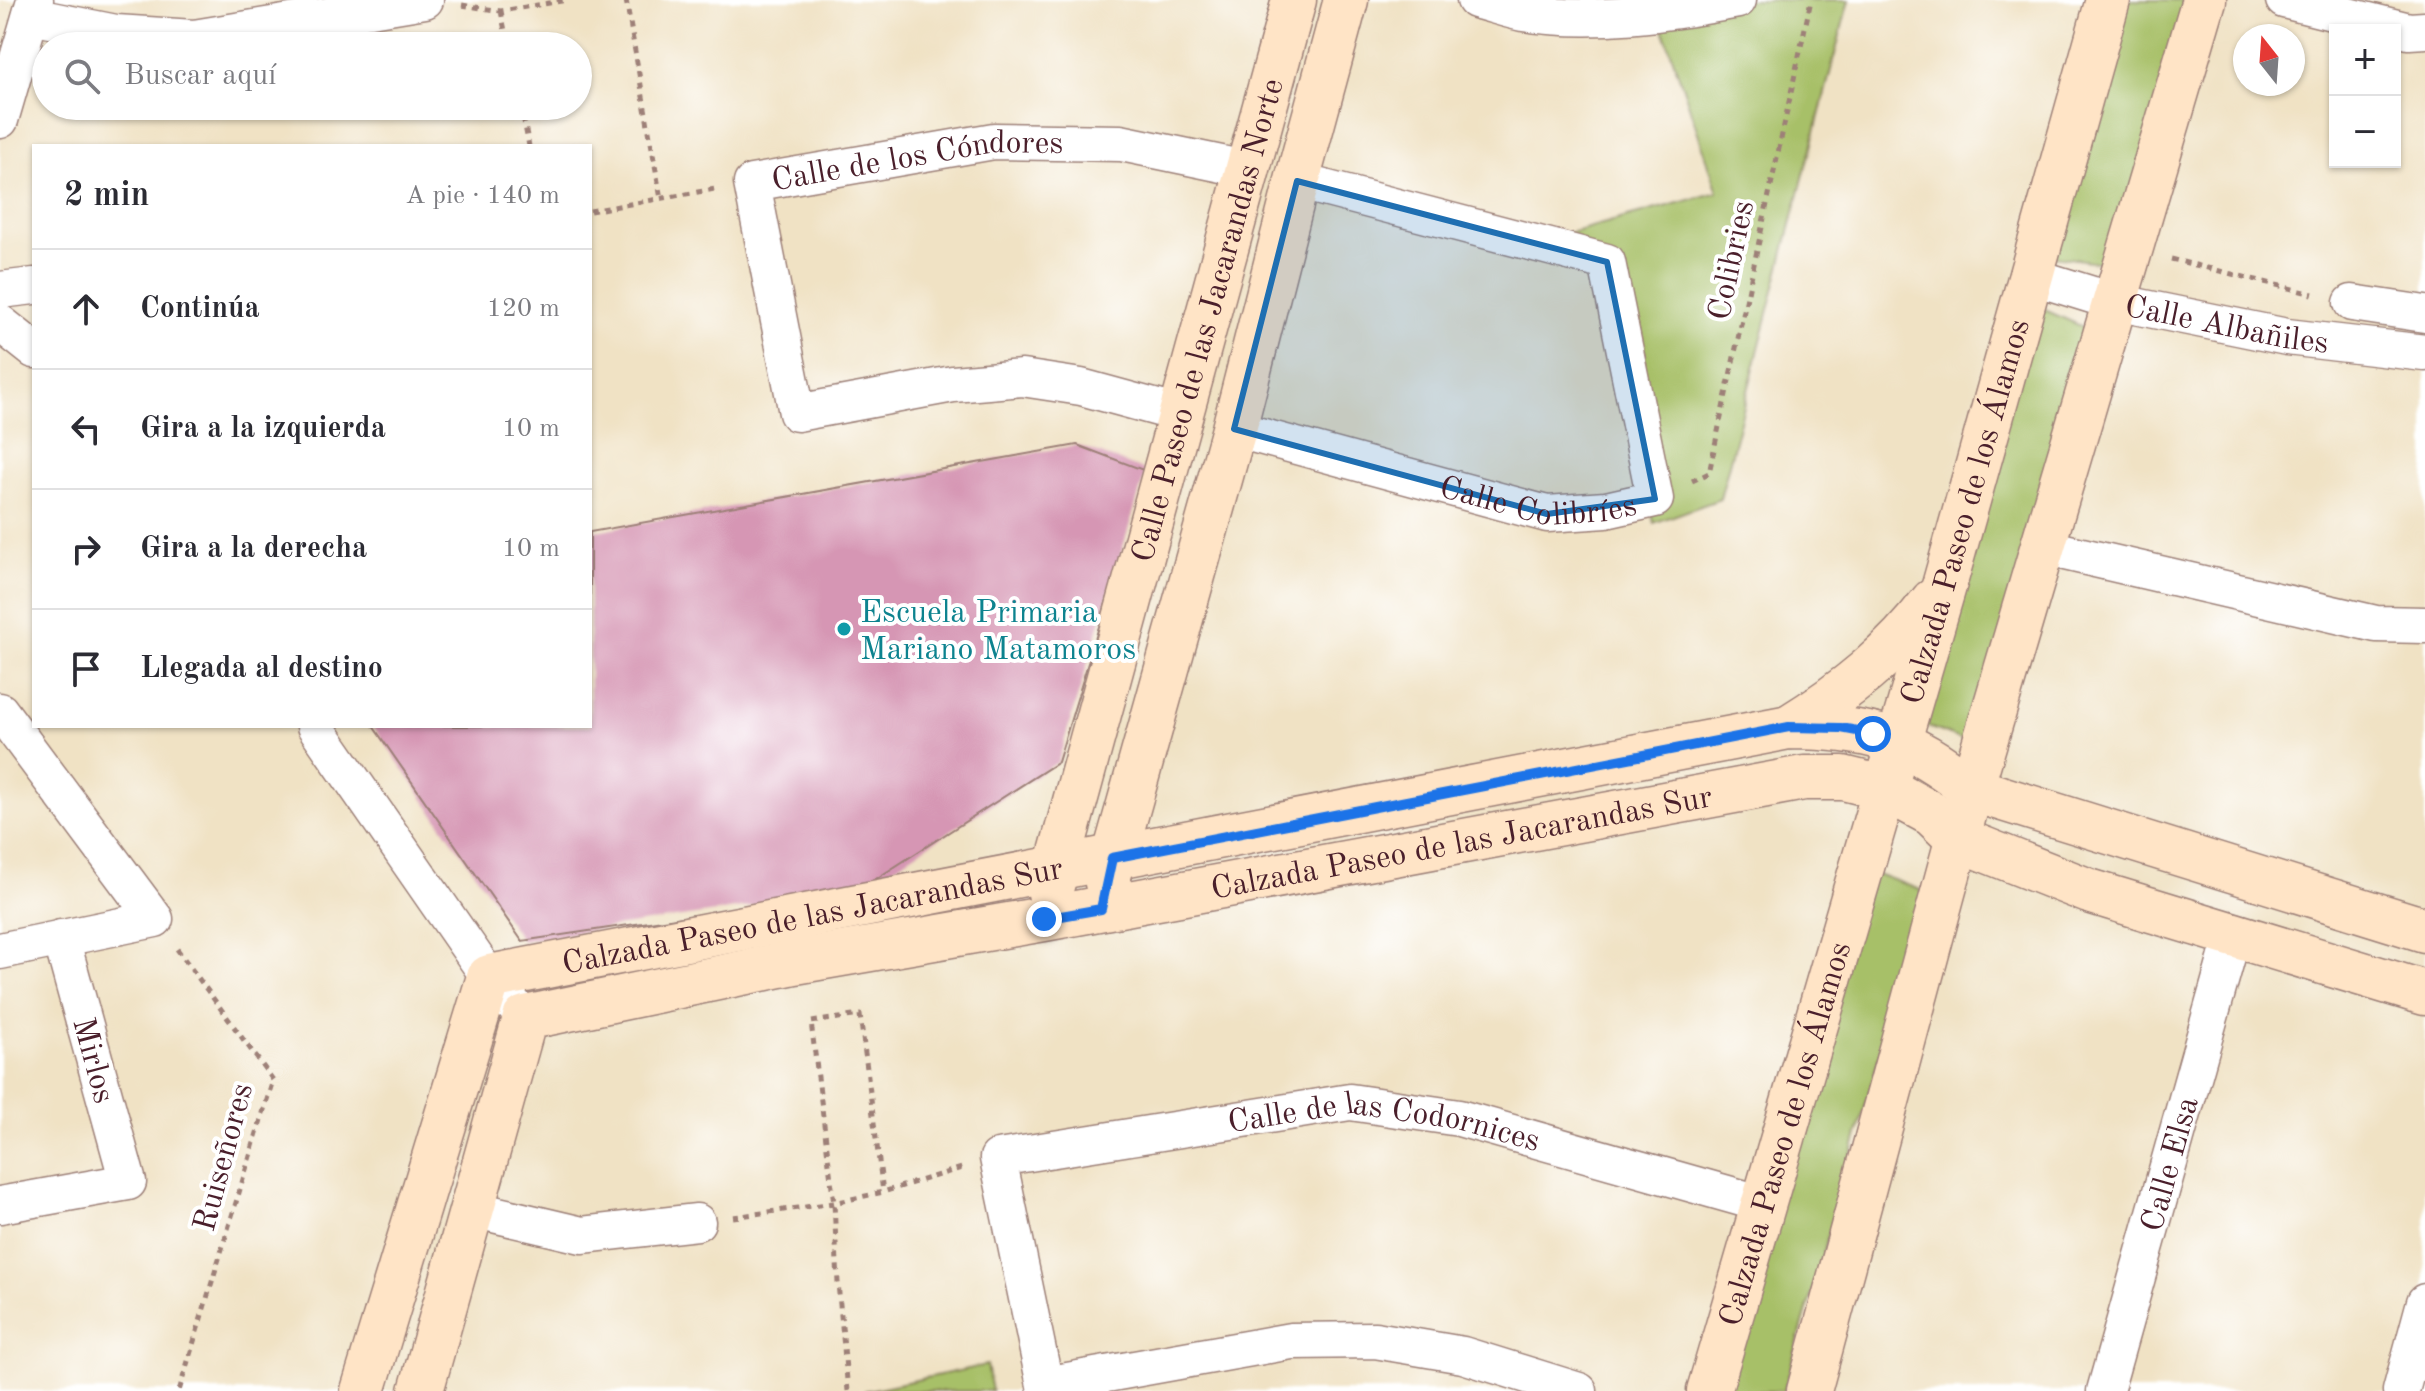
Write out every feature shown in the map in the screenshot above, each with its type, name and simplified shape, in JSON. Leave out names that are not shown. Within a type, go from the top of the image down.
[{"type":"street","points":[[230,32],[425,0]]},
{"type":"street","name":"Calle Paseo de las Jacarandas Norte","points":[[1044,919],[1055,868],[1294,0]]},
{"type":"street","name":"Calle Paseo de las Jacarandas Norte","points":[[1101,909],[1112,858],[1234,429],[1346,0]]},
{"type":"street","points":[[1475,0],[1522,13],[1592,17],[1676,12],[1738,0]]},
{"type":"street","name":"Calzada Paseo de los Álamos","points":[[1709,1391],[1944,586],[2108,0]]},
{"type":"street","points":[[1809,1391],[1971,789],[2204,0]]},
{"type":"street","points":[[2284,0],[2409,31],[2425,30]]},
{"type":"street","points":[[0,120],[33,8],[113,32]]},
{"type":"street","name":"Calle de los Cóndores","points":[[752,183],[994,141],[1121,143],[1246,169]]},
{"type":"street","name":"Calle Colibríes","points":[[1234,429],[1547,514],[1606,510],[1655,499],[1607,262],[1297,181]]},
{"type":"street","points":[[752,183],[797,413],[953,384],[1022,378],[1081,387],[1180,414]]},
{"type":"street","name":"Calle Albañiles","points":[[2031,276],[2115,302],[2287,337],[2425,353]]},
{"type":"street","points":[[0,290],[32,286]]},
{"type":"street","points":[[2352,303],[2425,314]]},
{"type":"street","points":[[0,323],[32,348]]},
{"type":"street","points":[[2043,547],[2376,624],[2425,625]]},
{"type":"street","points":[[1789,727],[1834,699],[1875,666],[1912,628],[1944,586]]},
{"type":"street","points":[[0,711],[155,919],[0,951]]},
{"type":"street","name":"Calzada Paseo de las Jacarandas Sur","points":[[489,977],[1789,727],[1841,728],[1898,742],[1933,760],[1971,789]]},
{"type":"street","points":[[316,728],[489,977],[525,1018],[421,1391]]},
{"type":"street","name":"Calzada Paseo de las Jacarandas Sur","points":[[525,1018],[795,962],[1101,909],[1804,778],[1843,778],[1884,788],[1932,814],[1958,839]]},
{"type":"street","points":[[1971,789],[2425,930]]},
{"type":"street","points":[[1958,839],[2089,891],[2425,993]]},
{"type":"street","name":"Calle Elsa","points":[[2105,1391],[2233,935]]},
{"type":"street","name":"Mirlos","points":[[0,1205],[128,1182],[61,938]]},
{"type":"street","points":[[363,1391],[489,977]]},
{"type":"street","name":"Calle de las Codornices","points":[[998,1158],[1350,1102],[1459,1118],[1763,1204]]},
{"type":"street","points":[[998,1158],[1045,1385],[1291,1341],[1375,1340],[1463,1355],[1579,1391]]},
{"type":"street","points":[[472,1209],[582,1235],[697,1222]]},
{"type":"street","points":[[2401,1391],[2425,1302]]},
{"type":"path","points":[[461,5],[501,11],[568,0]]},
{"type":"path","points":[[626,0],[661,199]]},
{"type":"path","name":"Colibries","points":[[1655,499],[1709,473],[1811,0]]},
{"type":"path","points":[[501,11],[505,32]]},
{"type":"path","points":[[524,120],[529,144]]},
{"type":"path","name":"Calle de los Cóndores","points":[[592,211],[752,183]]},
{"type":"path","points":[[2131,249],[2352,303]]},
{"type":"path","name":"Ruiseñores","points":[[155,919],[273,1080],[179,1391]]},
{"type":"path","points":[[848,1391],[834,1203],[811,1022],[860,1015],[883,1192]]},
{"type":"path","points":[[697,1222],[834,1203],[998,1158]]},
{"type":"highlighted area","points":[[1297,181],[1607,262],[1655,499],[1547,514],[1234,429]]},
{"type":"green space","points":[[1698,0],[1849,0],[1720,499],[1654,523],[1595,274],[1548,239],[1718,192],[1662,26]]},
{"type":"green space","points":[[2123,0],[2187,0],[2111,264],[2054,256]]},
{"type":"green space","points":[[2036,306],[2090,330],[1973,744],[1918,723]]},
{"type":"green space","points":[[1872,872],[1926,892],[1784,1391],[1724,1391]]},
{"type":"green space","points":[[987,1365],[992,1391],[864,1391]]},
{"type":"building","name":"Escuela Primaria Mariano Matamoros","points":[[1077,445],[1146,471],[1058,762],[857,891],[522,941],[374,728],[592,728],[592,532]]},
{"type":"place","name":"Escuela Primaria Mariano Matamoros","points":[[844,629]]},
{"type":"route","points":[[1044,919],[1101,909],[1112,858],[1789,727],[1841,728],[1873,734]]}]
